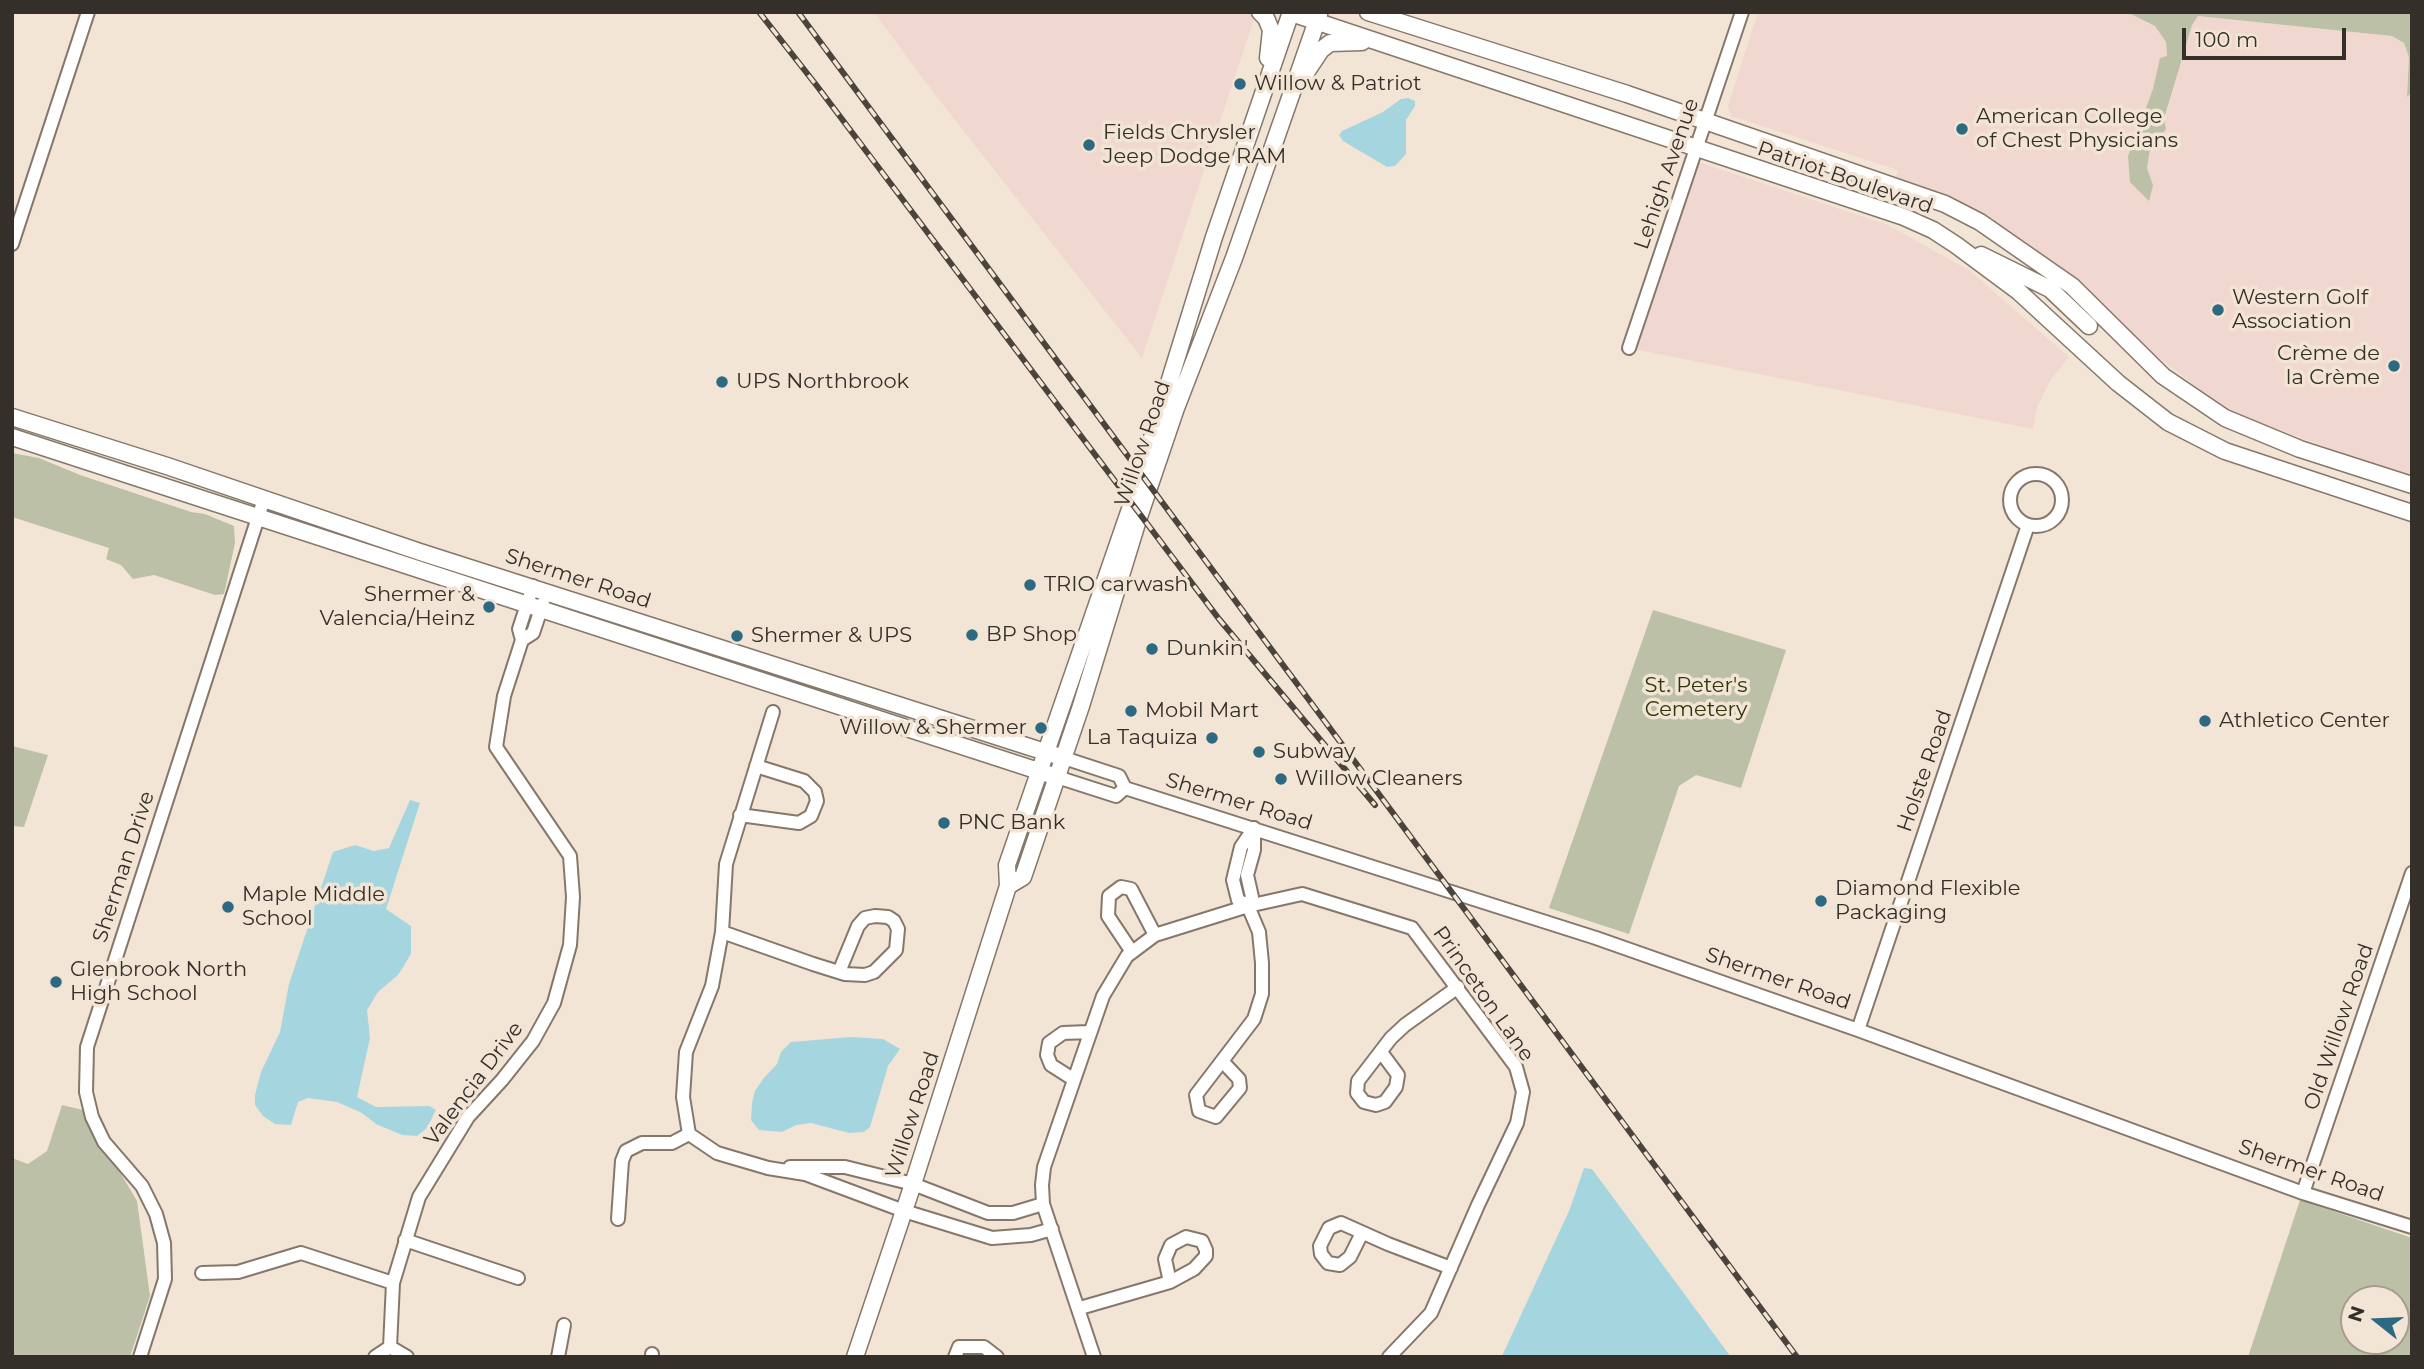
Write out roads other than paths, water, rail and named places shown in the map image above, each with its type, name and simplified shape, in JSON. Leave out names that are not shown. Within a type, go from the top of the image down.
[{"type":"main road","points":[[1214,237],[1220,209],[1261,86],[1271,45],[1271,30],[1260,12]]},
{"type":"main road","name":"Willow Road","points":[[855,1357],[1008,886],[1007,865],[1136,489],[1214,237],[1290,13]]},
{"type":"main road","name":"Patriot Boulevard","points":[[1290,13],[1318,17],[1408,51],[1695,149],[1904,217],[1933,230],[2018,291],[2142,403],[2196,438],[2225,451],[2412,513]]},
{"type":"main road","name":"Patriot Boulevard","points":[[1374,14],[1706,121],[1908,191],[1980,222],[2072,286],[2095,321],[2164,376],[2225,418],[2300,449],[2412,485]]},
{"type":"main road","name":"Willow Road","points":[[1008,886],[1023,877],[1176,408],[1234,258],[1318,17]]},
{"type":"main road","points":[[1234,258],[1265,193],[1307,69],[1321,50],[1330,43],[1350,41],[1408,51]]},
{"type":"main road","points":[[1956,245],[2020,272],[2050,289],[2095,321],[2087,355]]},
{"type":"main road","name":"Shermer Road","points":[[12,418],[1064,758]]},
{"type":"main road","name":"Shermer Road","points":[[12,437],[1057,777]]},
{"type":"street","points":[[12,244],[88,12]]},
{"type":"street","name":"Lehigh Avenue","points":[[1629,348],[1742,12]]},
{"type":"street","points":[[2034,473],[2042,474],[2056,483],[2062,498],[2061,506],[2052,520],[2045,524],[2028,525],[2012,511],[2010,495],[2018,480],[2034,473]]},
{"type":"street","name":"Sherman Drive","points":[[139,1357],[165,1279],[164,1243],[156,1214],[142,1186],[104,1142],[92,1117],[86,1092],[87,1047],[264,499]]},
{"type":"street","name":"Holste Road","points":[[1858,1030],[2028,525]]},
{"type":"street","name":"Valencia Drive","points":[[390,1347],[393,1283],[419,1197],[468,1117],[533,1041],[554,1003],[570,945],[573,897],[570,856],[496,747],[505,696],[522,640],[519,629],[534,607],[540,588]]},
{"type":"street","points":[[773,712],[726,864],[722,932],[712,986],[686,1052],[683,1097],[689,1134],[717,1153],[781,1171],[805,1174],[904,1211],[992,1238],[1031,1235],[1052,1229]]},
{"type":"street","name":"Shermer Road","points":[[1064,758],[1119,776],[1125,789],[1596,938],[2303,1192],[2412,1227]]},
{"type":"street","points":[[740,815],[799,823],[811,816],[817,801],[815,792],[804,781],[756,766]]},
{"type":"street","name":"Shermer Road","points":[[1057,777],[1116,796],[1125,789]]},
{"type":"street","points":[[1222,1061],[1254,1019],[1262,994],[1259,932],[1248,906],[1252,897],[1247,875],[1254,850],[1254,828]]},
{"type":"street","name":"Old Willow Road","points":[[2303,1192],[2412,873]]},
{"type":"street","points":[[1132,952],[1108,915],[1109,896],[1121,887],[1131,889],[1156,936]]},
{"type":"street","name":"Princeton Lane","points":[[1094,1357],[1080,1308],[1043,1204],[1042,1185],[1044,1167],[1103,996],[1127,956],[1156,936],[1248,906],[1302,894],[1412,928],[1516,1068],[1523,1092],[1517,1123],[1478,1205],[1432,1313],[1390,1357]]},
{"type":"street","points":[[722,932],[839,972],[865,975],[874,972],[896,950],[898,929],[894,921],[888,917],[866,918],[858,926],[839,972]]},
{"type":"street","points":[[1381,1052],[1405,1025],[1458,987]]},
{"type":"street","points":[[1073,1079],[1051,1065],[1047,1055],[1049,1043],[1063,1033],[1089,1031]]},
{"type":"street","points":[[618,1219],[622,1160],[626,1151],[633,1145],[642,1143],[672,1143],[689,1134]]},
{"type":"street","points":[[781,1171],[794,1165],[836,1167],[913,1184],[988,1213],[1013,1213],[1043,1204]]},
{"type":"street","points":[[832,1183],[836,1167]]},
{"type":"street","points":[[1362,1233],[1451,1268]]},
{"type":"street","points":[[405,1240],[517,1278]]},
{"type":"street","points":[[202,1273],[238,1272],[301,1254],[393,1283]]},
{"type":"street","points":[[1080,1308],[1170,1282]]},
{"type":"street","points":[[558,1357],[564,1325]]},
{"type":"street","points":[[375,1357],[390,1347],[407,1357]]},
{"type":"street","points":[[955,1357],[959,1347],[984,1347],[996,1357]]},
{"type":"water","points":[[1401,99],[1415,101],[1415,106],[1406,120],[1406,154],[1395,166],[1387,167],[1343,141],[1339,135],[1342,131],[1383,112]]},
{"type":"water","points":[[410,800],[420,803],[386,909],[411,926],[411,954],[398,975],[378,992],[367,1010],[370,1038],[357,1097],[376,1107],[429,1106],[436,1110],[427,1128],[417,1136],[402,1135],[376,1124],[362,1113],[337,1102],[308,1098],[298,1102],[291,1125],[275,1124],[263,1116],[255,1105],[255,1095],[261,1072],[280,1032],[289,984],[333,852],[355,845],[374,851],[389,848]]},
{"type":"water","points":[[851,1037],[883,1039],[900,1049],[888,1066],[870,1127],[864,1132],[849,1133],[811,1123],[796,1125],[782,1132],[759,1130],[751,1120],[755,1091],[777,1064],[781,1052],[791,1042]]},
{"type":"water","points":[[1584,1168],[1592,1169],[1731,1357],[1502,1356],[1569,1211]]},
{"type":"railway","points":[[759,12],[1219,619],[1375,805]]},
{"type":"railway","points":[[798,12],[1797,1357]]},
{"type":"place","name":"Willow & Patriot","points":[[1240,84]]},
{"type":"place","name":"American College of Chest Physicians","points":[[1962,129]]},
{"type":"place","name":"Fields Chrysler Jeep Dodge RAM","points":[[1089,145]]},
{"type":"place","name":"Western Golf Association","points":[[2218,310]]},
{"type":"place","name":"Crème de la Crème","points":[[2394,366]]},
{"type":"place","name":"UPS Northbrook","points":[[722,382]]},
{"type":"place","name":"TRIO carwash","points":[[1030,585]]},
{"type":"place","name":"Shermer & Valencia/Heinz","points":[[489,607]]},
{"type":"place","name":"BP Shop","points":[[972,635]]},
{"type":"place","name":"Shermer & UPS","points":[[737,636]]},
{"type":"place","name":"Dunkin'","points":[[1152,649]]},
{"type":"place","name":"Mobil Mart","points":[[1131,711]]},
{"type":"place","name":"Athletico Center","points":[[2205,721]]},
{"type":"place","name":"Willow & Shermer","points":[[1041,728]]},
{"type":"place","name":"La Taquiza","points":[[1212,738]]},
{"type":"place","name":"Subway","points":[[1259,752]]},
{"type":"place","name":"Willow Cleaners","points":[[1281,779]]},
{"type":"place","name":"PNC Bank","points":[[944,823]]},
{"type":"place","name":"Diamond Flexible Packaging","points":[[1821,901]]},
{"type":"place","name":"Maple Middle School","points":[[228,907]]},
{"type":"place","name":"Glenbrook North High School","points":[[56,982]]},
{"type":"park label","name":"St. Peter's Cemetery","points":[[1696,698]]}]
